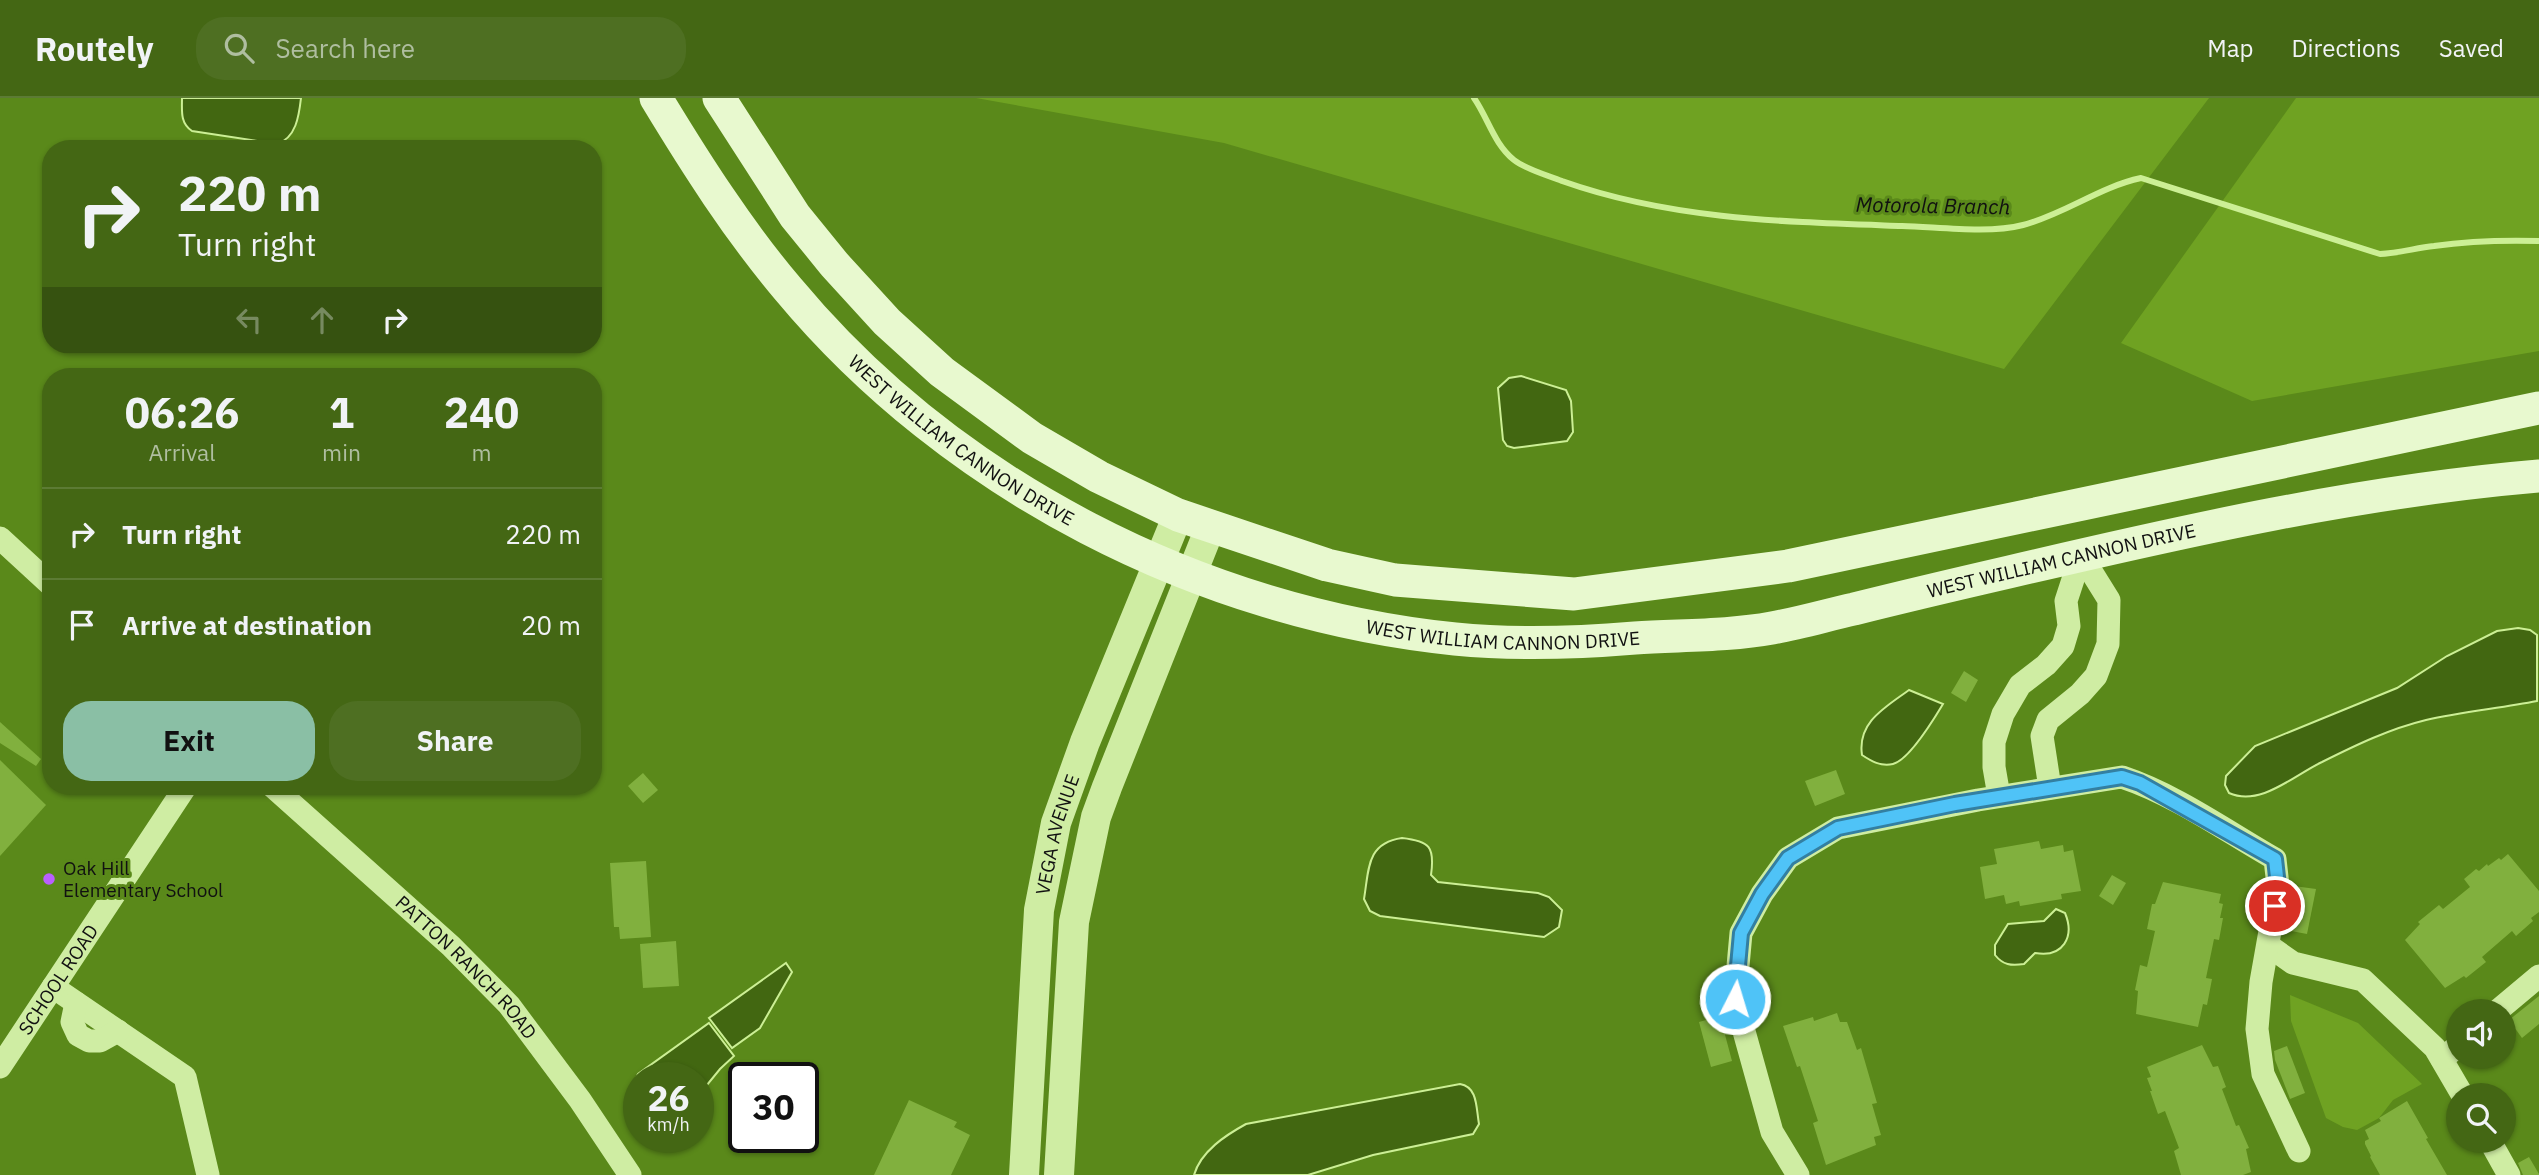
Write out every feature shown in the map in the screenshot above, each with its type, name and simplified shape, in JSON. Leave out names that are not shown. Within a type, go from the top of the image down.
[{"type":"main road","name":"WEST WILLIAM CANNON DRIVE","points":[[656,98],[743,234],[792,294],[855,360],[900,402],[952,444],[1056,511],[1123,545],[1192,574],[1273,603],[1377,628],[1457,639],[1569,643],[1768,629],[2081,555],[2352,499],[2462,483],[2539,476]]},
{"type":"main road","name":"WEST WILLIAM CANNON DRIVE","points":[[721,101],[794,216],[887,322],[942,372],[1032,438],[1110,483],[1210,528],[1327,565],[1395,580],[1574,594],[1788,566],[2539,408]]},
{"type":"main road","points":[[674,127],[696,119],[721,101]]},
{"type":"main road","points":[[2079,505],[2081,555]]},
{"type":"street","name":"VEGA AVENUE","points":[[1024,1175],[1039,909],[1056,823],[1076,766],[1178,515]]},
{"type":"street","name":"VEGA AVENUE","points":[[1059,1175],[1073,922],[1083,869],[1096,817],[1107,787],[1210,528]]},
{"type":"street","points":[[0,538],[42,577]]},
{"type":"street","points":[[2050,788],[2042,736],[2048,720],[2080,694],[2096,676],[2108,644],[2109,600],[2081,555]]},
{"type":"street","points":[[1999,796],[1994,767],[1994,742],[2003,715],[2020,685],[2046,665],[2063,646],[2069,626],[2066,601],[2081,555]]},
{"type":"street","points":[[1798,1175],[1772,1132],[1735,999],[1741,933],[1762,894],[1788,858],[1838,828],[1999,796],[2122,777],[2140,783],[2189,809],[2275,859],[2278,886],[2261,982],[2257,1029],[2263,1074],[2299,1151]]},
{"type":"street","name":"SCHOOL ROAD","points":[[0,1067],[180,795]]},
{"type":"street","name":"PATTON RANCH ROAD","points":[[282,795],[451,946],[509,1005],[580,1100],[630,1175]]},
{"type":"street","points":[[2269,946],[2293,963],[2363,980],[2435,1048],[2446,1051]]},
{"type":"street","points":[[2512,999],[2539,976]]},
{"type":"street","points":[[52,987],[185,1077],[208,1175]]},
{"type":"street","points":[[2497,1153],[2509,1175]]},
{"type":"shaded area","points":[[182,98],[301,98],[298,119],[292,132],[284,140],[251,140],[192,131],[188,128],[182,112]]},
{"type":"shaded area","points":[[976,98],[2209,98],[2004,369],[1224,143]]},
{"type":"shaded area","points":[[2296,98],[2539,98],[2539,351],[2252,401],[2121,343]]},
{"type":"shaded area","points":[[1521,376],[1566,390],[1571,401],[1573,432],[1567,441],[1514,448],[1507,446],[1503,440],[1498,388],[1509,378]]},
{"type":"shaded area","points":[[2518,628],[2530,630],[2537,635],[2537,701],[2412,724],[2347,750],[2265,793],[2241,796],[2229,793],[2225,785],[2226,776],[2255,746],[2397,688],[2447,656],[2497,631]]},
{"type":"shaded area","points":[[1909,690],[1943,704],[1921,738],[1906,755],[1893,764],[1880,764],[1862,755],[1864,733],[1869,724],[1883,709]]},
{"type":"shaded area","points":[[1402,838],[1419,841],[1428,847],[1432,858],[1431,875],[1438,882],[1538,893],[1549,897],[1562,910],[1559,927],[1544,937],[1380,916],[1370,911],[1364,899],[1371,860],[1382,846]]},
{"type":"shaded area","points":[[2056,909],[2065,913],[2068,922],[2067,938],[2059,949],[2045,954],[2035,953],[2024,964],[2019,965],[2004,963],[1995,955],[1995,945],[2008,924],[2044,921]]},
{"type":"shaded area","points":[[786,963],[792,972],[760,1028],[732,1048],[709,1018]]},
{"type":"shaded area","points":[[2290,995],[2358,1023],[2422,1084],[2393,1100],[2379,1118],[2357,1130],[2343,1127],[2326,1118],[2291,1021]]},
{"type":"shaded area","points":[[709,1023],[734,1056],[714,1076],[714,1062],[655,1062]]},
{"type":"shaded area","points":[[1460,1084],[1470,1089],[1475,1099],[1479,1124],[1473,1134],[1373,1155],[1308,1175],[1194,1175],[1208,1151],[1246,1124]]},
{"type":"building","points":[[1964,671],[1978,680],[1966,702],[1951,693]]},
{"type":"building","points":[[0,722],[41,759],[36,766],[0,743]]},
{"type":"building","points":[[0,760],[46,805],[0,856]]},
{"type":"building","points":[[1836,770],[1845,794],[1815,806],[1805,781]]},
{"type":"building","points":[[643,773],[658,790],[643,803],[628,786]]},
{"type":"building","points":[[2039,841],[2041,849],[2063,845],[2064,852],[2073,850],[2081,891],[2061,894],[2062,899],[2020,906],[2019,901],[2006,904],[2004,895],[1985,899],[1980,867],[1997,864],[1994,849]]},
{"type":"building","points":[[2508,854],[2539,891],[2539,912],[2516,936],[2512,931],[2482,957],[2486,962],[2466,978],[2464,976],[2445,988],[2405,940],[2420,924],[2418,922],[2439,905],[2443,909],[2470,887],[2464,879],[2476,869],[2479,871]]},
{"type":"building","points":[[646,861],[651,937],[620,939],[619,927],[614,927],[610,863]]},
{"type":"building","points":[[2112,875],[2126,883],[2113,905],[2099,896]]},
{"type":"building","points":[[2163,882],[2221,894],[2219,903],[2223,904],[2220,918],[2223,918],[2219,940],[2214,939],[2206,978],[2212,979],[2207,1005],[2203,1004],[2198,1027],[2136,1014],[2138,991],[2135,990],[2140,965],[2147,967],[2155,931],[2147,929],[2152,904],[2155,904]]},
{"type":"building","points":[[2294,886],[2316,889],[2307,934],[2286,930]]},
{"type":"building","points":[[676,941],[679,986],[643,988],[640,944]]},
{"type":"building","points":[[2539,996],[2539,1024],[2522,1038],[2516,1030],[2516,1014]]},
{"type":"building","points":[[1837,1013],[1840,1022],[1847,1022],[1857,1050],[1861,1048],[1877,1103],[1872,1104],[1881,1135],[1874,1137],[1876,1145],[1826,1165],[1813,1123],[1818,1121],[1800,1066],[1797,1067],[1783,1026],[1813,1017],[1814,1021]]},
{"type":"building","points":[[1720,1016],[1732,1061],[1711,1067],[1699,1022]]},
{"type":"building","points":[[2202,1045],[2213,1067],[2218,1066],[2226,1087],[2222,1089],[2236,1126],[2239,1125],[2249,1148],[2246,1149],[2251,1172],[2243,1175],[2181,1175],[2174,1151],[2179,1148],[2165,1111],[2158,1114],[2150,1091],[2147,1078],[2151,1077],[2147,1067]]},
{"type":"building","points":[[2287,1046],[2305,1093],[2290,1099],[2274,1051]]},
{"type":"building","points":[[909,1100],[957,1122],[954,1127],[970,1135],[951,1175],[874,1175]]},
{"type":"building","points":[[2407,1101],[2447,1175],[2380,1175],[2370,1157],[2365,1144],[2369,1139],[2365,1130]]},
{"type":"building","points":[[2529,1157],[2539,1175],[2523,1175],[2518,1163]]},
{"type":"waterway","name":"Motorola Branch","points":[[1474,98],[1501,146],[1525,167],[1603,194],[1645,204],[1730,217],[1963,229],[2009,228],[2038,220],[2141,178],[2380,254],[2460,243],[2539,241]]},
{"type":"place","name":"Oak Hill Elementary School","points":[[49,879]]},
{"type":"route","points":[[1735,999],[1741,933],[1762,894],[1788,858],[1838,828],[1978,800],[2122,777],[2140,783],[2275,859],[2278,886],[2275,906]]}]
